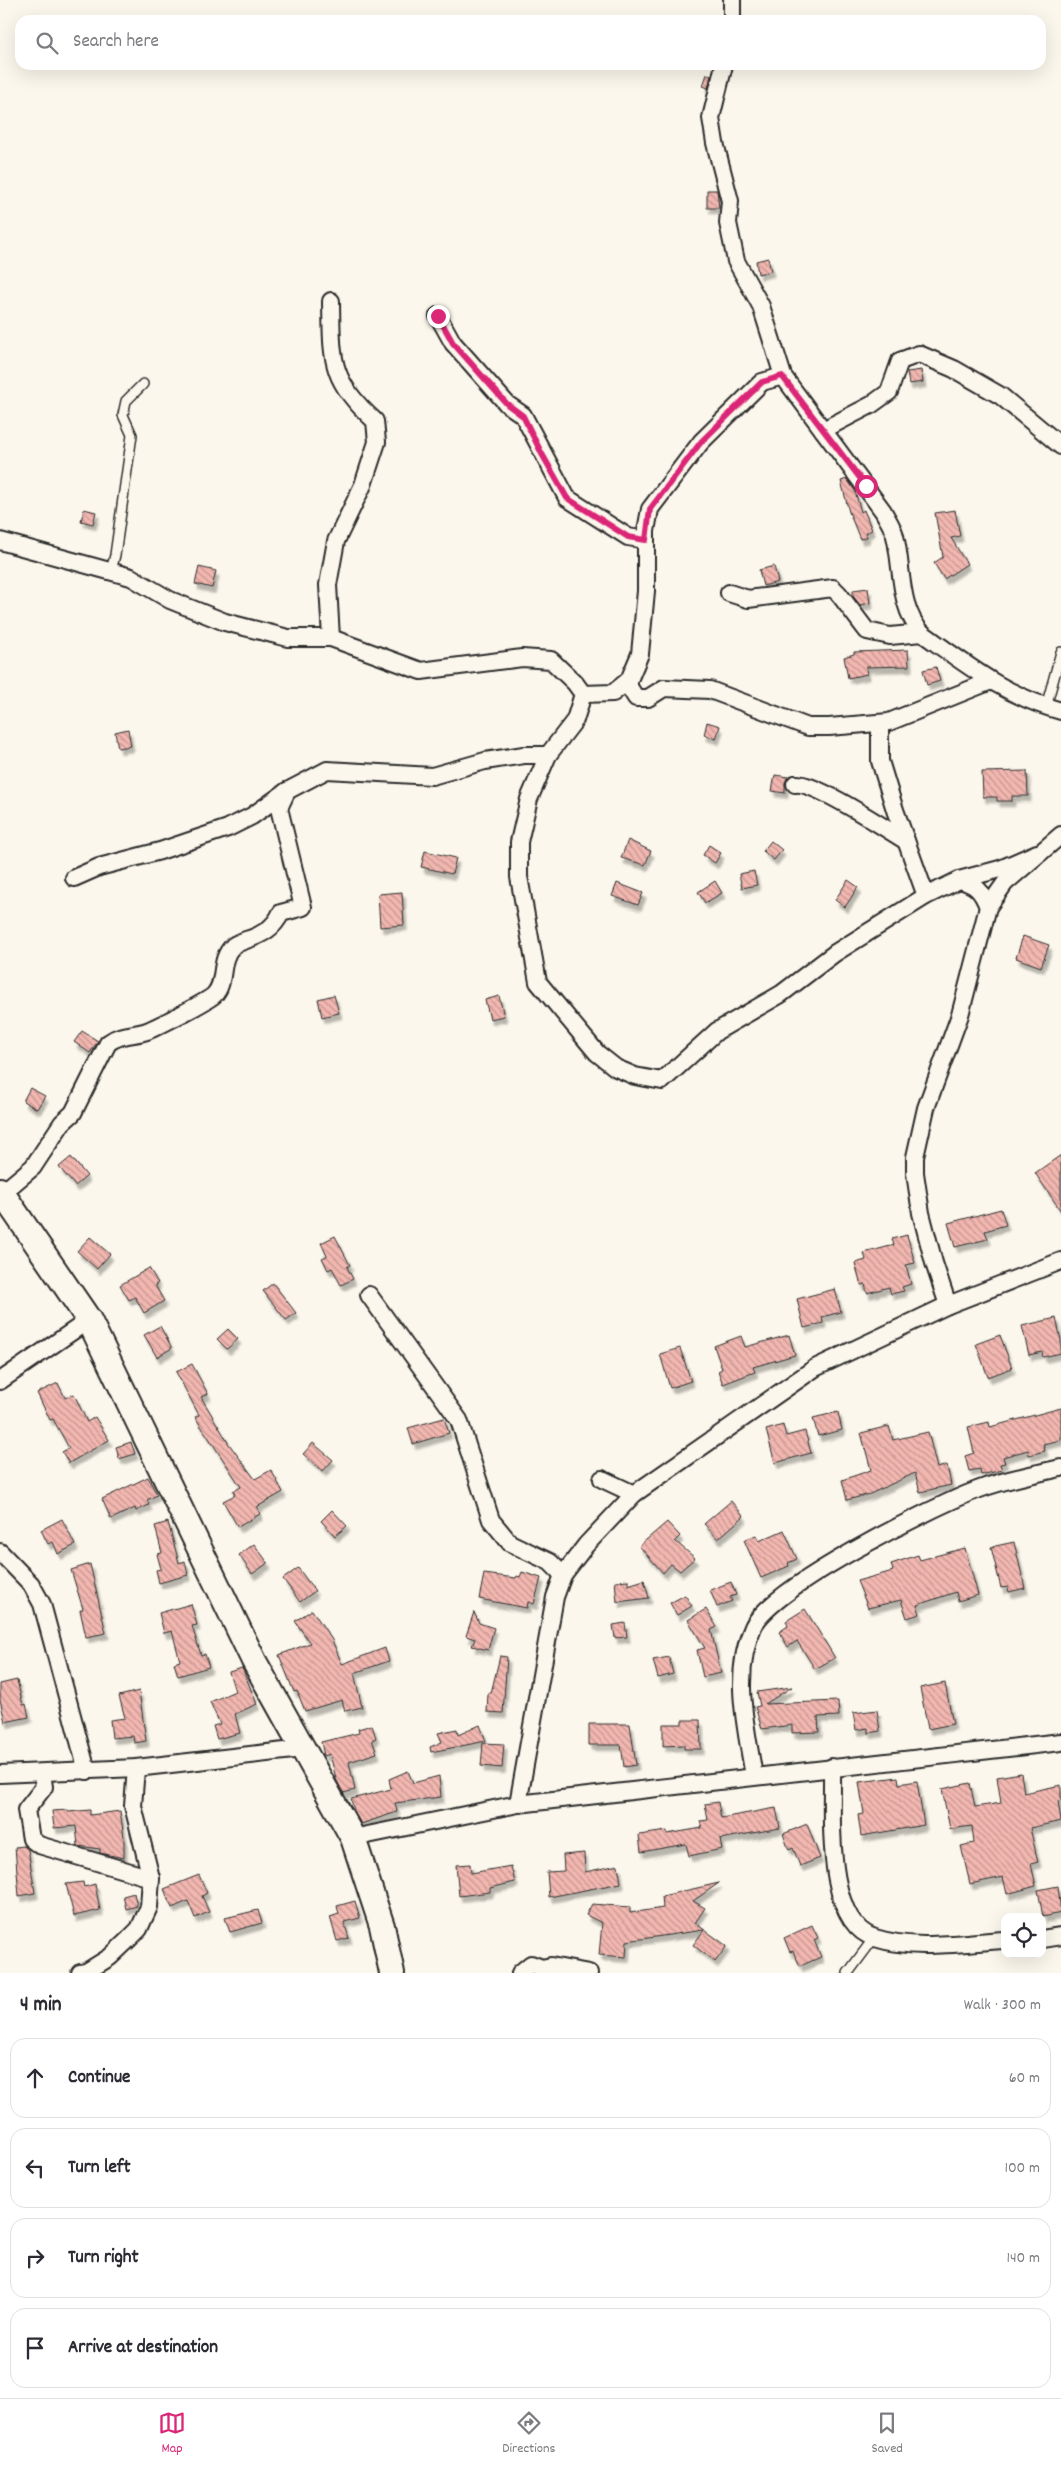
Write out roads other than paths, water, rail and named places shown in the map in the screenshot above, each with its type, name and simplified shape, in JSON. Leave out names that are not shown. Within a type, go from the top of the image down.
[{"type":"street","points":[[732,0],[732,15]]},
{"type":"street","points":[[723,70],[711,118],[715,143],[730,201],[728,223],[736,261],[761,306],[782,376],[883,510],[894,534],[905,603],[913,623],[922,633],[991,681],[1033,704],[1054,709]]},
{"type":"street","points":[[331,301],[332,354],[346,393],[375,421],[377,442],[362,485],[336,541],[328,585],[331,638]]},
{"type":"street","points":[[438,316],[453,343],[507,404],[523,416],[567,498],[628,537],[646,540]]},
{"type":"street","points":[[823,430],[871,405],[889,392],[900,361],[919,354],[954,369],[1001,396],[1061,446]]},
{"type":"street","points":[[782,376],[762,382],[701,442],[650,509],[646,540],[646,591],[640,654],[629,680],[629,687],[636,698],[648,698],[664,688],[710,690],[808,727],[890,722],[991,681]]},
{"type":"street","points":[[0,541],[131,577],[170,600],[225,622],[288,638],[331,638],[421,671],[522,658],[551,660],[575,683],[583,694]]},
{"type":"street","points":[[729,593],[748,599],[833,588],[840,594],[867,631],[890,636],[922,633]]},
{"type":"street","points":[[583,694],[612,693],[629,680]]},
{"type":"street","points":[[583,694],[575,720],[548,755],[529,799],[519,842],[519,878],[538,982],[597,1053],[616,1068],[635,1076],[662,1081],[717,1031],[781,994],[835,953],[926,896],[959,880],[1000,870],[1037,853]]},
{"type":"street","points":[[880,723],[880,761],[926,896]]},
{"type":"street","points":[[74,878],[99,867],[160,851],[228,828],[252,816],[287,791],[327,770],[432,776],[485,761],[524,755],[548,755]]},
{"type":"street","points":[[795,784],[802,783],[832,798],[906,841]]},
{"type":"street","points":[[287,791],[279,808],[303,906],[281,914],[277,923],[260,936],[234,944],[224,957],[221,980],[215,994],[147,1031],[127,1036],[117,1036],[108,1043],[73,1113],[62,1123],[33,1167],[1,1192],[89,1320],[254,1661],[353,1838],[382,1926],[392,1973]]},
{"type":"street","points":[[948,1305],[934,1263],[921,1213],[915,1173],[915,1156],[926,1108],[960,1016],[988,907],[1005,883],[1037,853],[1061,835]]},
{"type":"street","points":[[959,880],[971,883],[983,893],[988,907]]},
{"type":"street","points":[[518,1804],[553,1605],[563,1575],[586,1545],[634,1494],[815,1368],[948,1305],[1061,1261]]},
{"type":"street","points":[[369,1295],[459,1420],[491,1520],[510,1543],[550,1562],[563,1575]]},
{"type":"street","points":[[0,1380],[89,1320]]},
{"type":"street","points":[[754,1776],[743,1701],[743,1661],[754,1626],[772,1604],[790,1589],[876,1538],[969,1494],[1061,1468]]},
{"type":"street","points":[[602,1480],[634,1494]]},
{"type":"street","points":[[0,1552],[31,1584],[42,1604],[87,1770]]},
{"type":"street","points":[[353,1838],[518,1804],[1061,1742]]},
{"type":"street","points":[[0,1774],[136,1768],[302,1749]]},
{"type":"street","points":[[832,1767],[835,1869],[840,1898],[853,1923],[874,1938],[911,1945],[1001,1940]]},
{"type":"street","points":[[80,1973],[110,1957],[140,1930],[149,1907],[150,1878],[134,1806],[136,1768]]},
{"type":"street","points":[[42,1773],[44,1787],[26,1810],[31,1839],[39,1845],[150,1878]]},
{"type":"street","points":[[1046,1938],[1061,1936]]},
{"type":"street","points":[[520,1973],[531,1964],[542,1968],[551,1966],[589,1973]]},
{"type":"lane","points":[[111,572],[116,555],[132,435],[123,415],[126,401],[143,384]]},
{"type":"lane","points":[[1054,709],[1061,652]]},
{"type":"lane","points":[[848,1973],[874,1938]]}]
